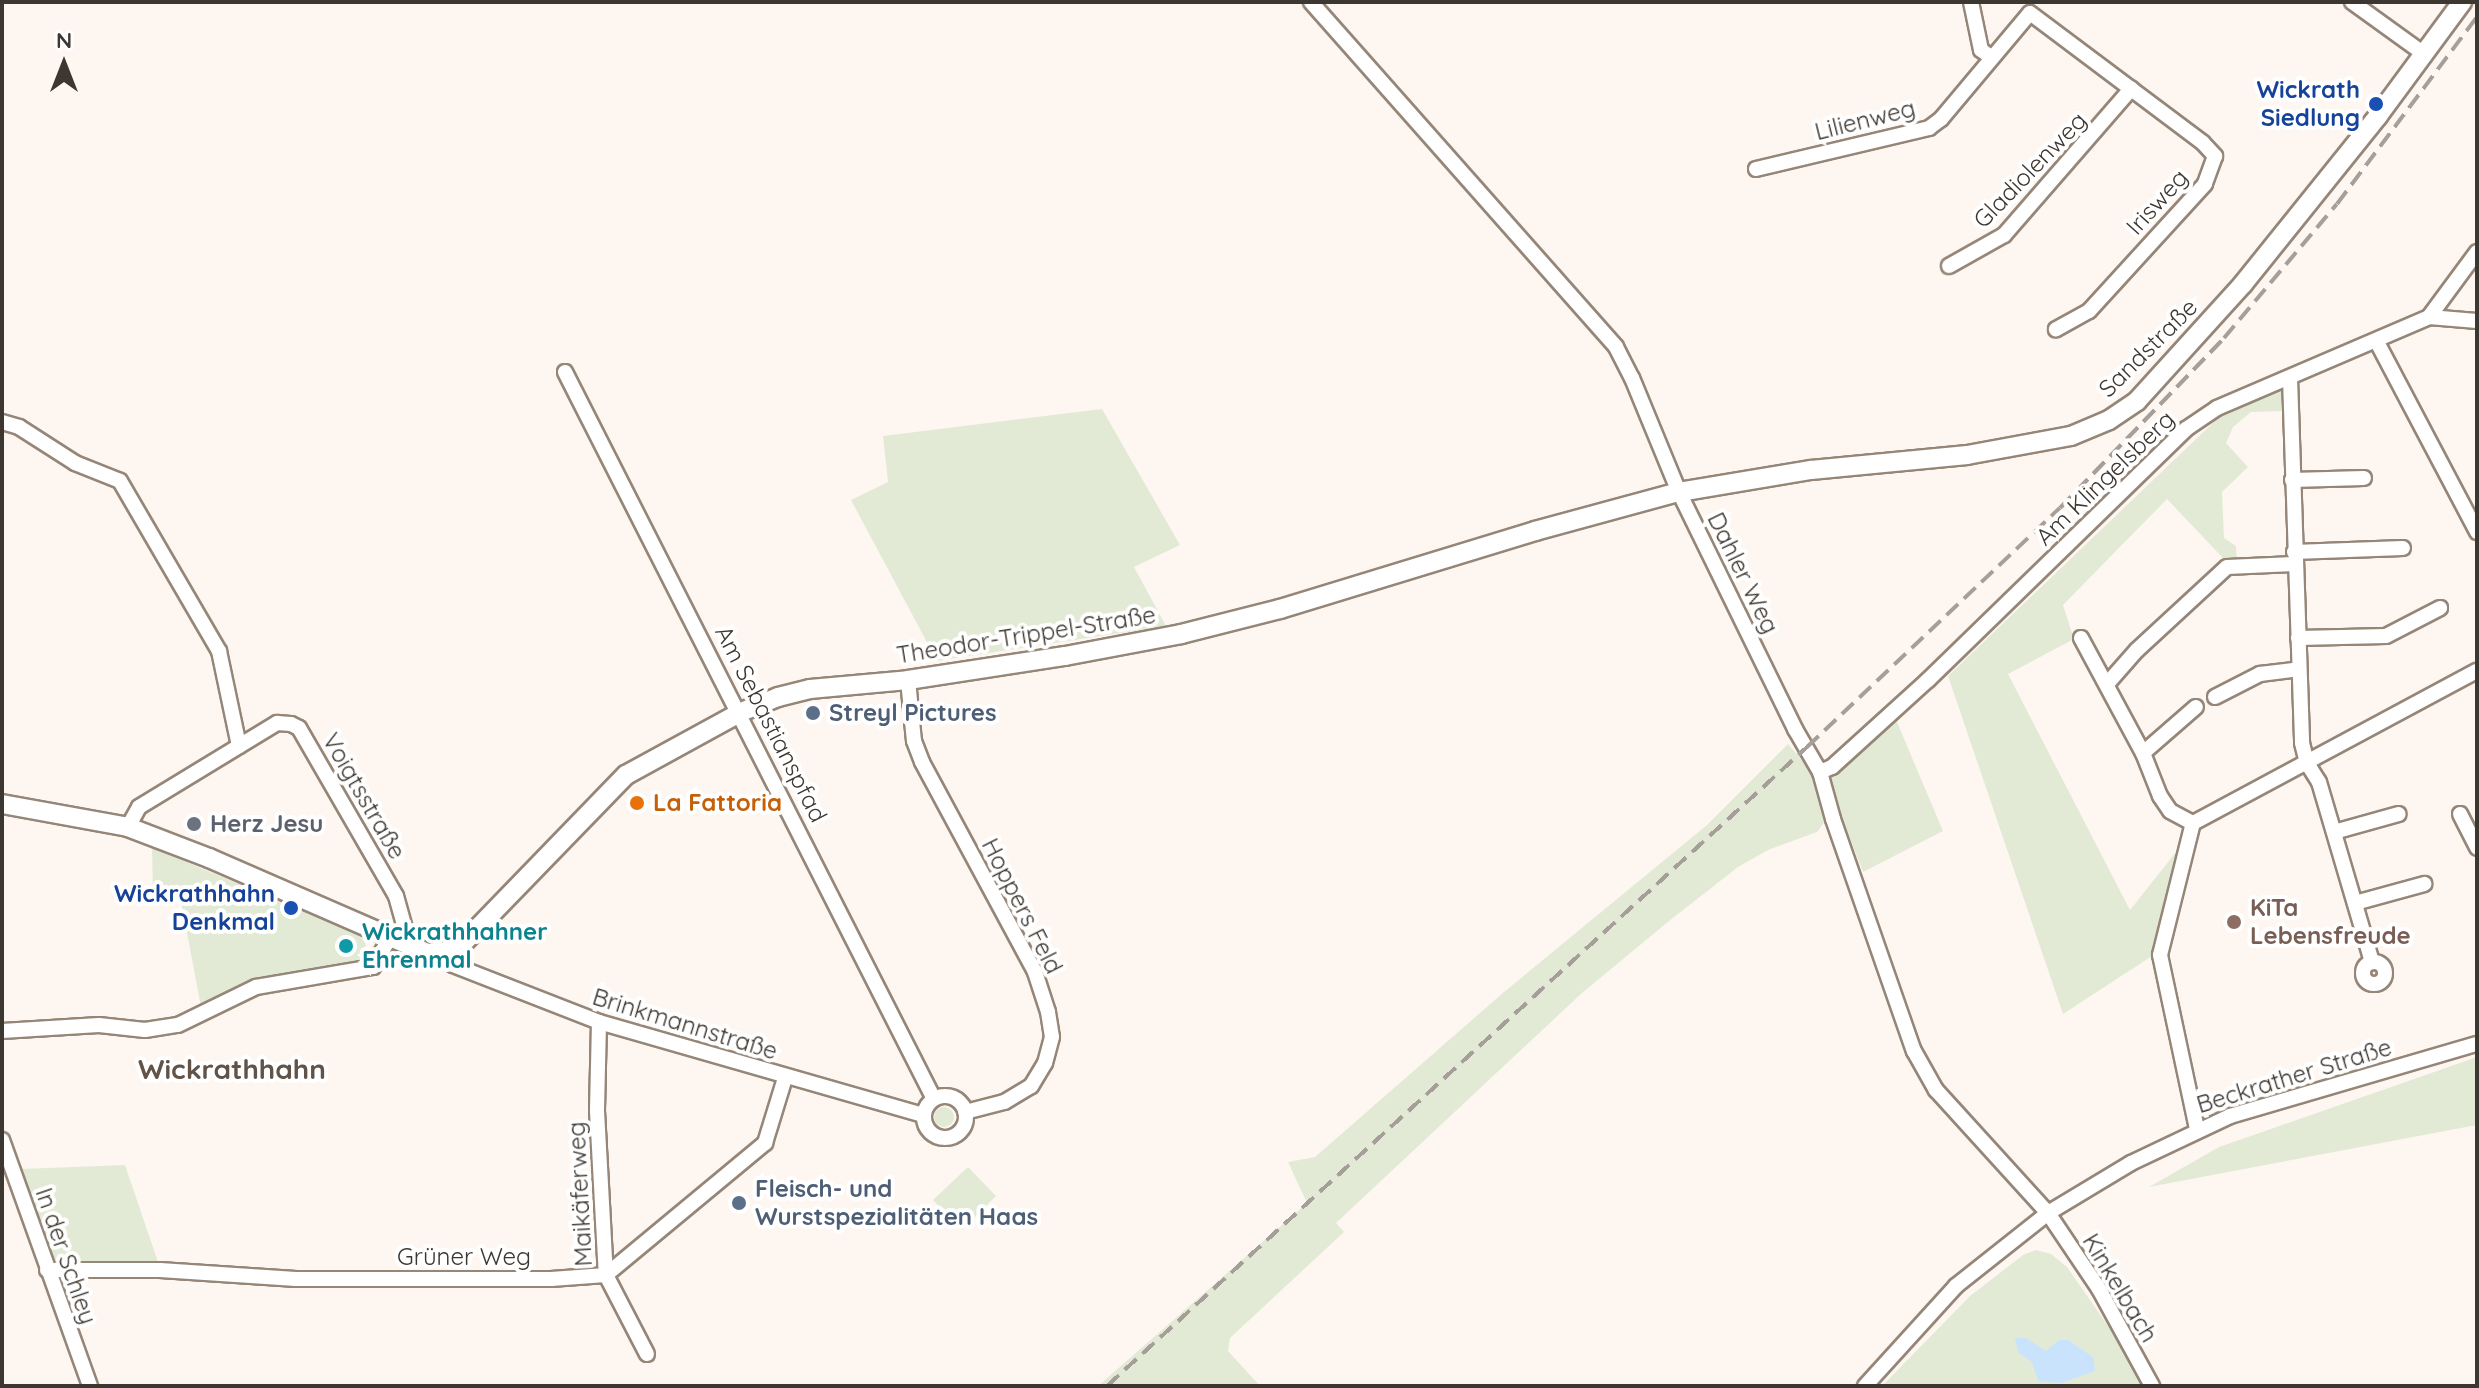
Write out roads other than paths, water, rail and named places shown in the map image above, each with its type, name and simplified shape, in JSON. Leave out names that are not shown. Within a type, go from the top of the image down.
[{"type":"main road","name":"Sandstraße","points":[[1679,492],[1811,470],[2021,447],[2071,436],[2109,420],[2137,401],[2243,284],[2462,2]]},
{"type":"main road","name":"Theodor-Trippel-Straße","points":[[449,950],[626,775],[741,712],[810,689],[908,680],[1181,634],[1295,605],[1535,531],[1679,492]]},
{"type":"main road","points":[[2,804],[128,827],[427,953],[449,950]]},
{"type":"street","name":"Dahler Weg","points":[[1311,2],[1616,347],[1679,492],[1795,729],[1820,772],[1833,819],[1914,1051],[1936,1090],[2048,1213]]},
{"type":"street","points":[[1971,2],[1981,50],[1991,57]]},
{"type":"street","points":[[2352,2],[2424,54]]},
{"type":"street","name":"Lilienweg","points":[[1756,169],[1929,128],[1941,119],[2030,13]]},
{"type":"street","name":"Irisweg","points":[[2030,13],[2203,143],[2215,156],[2205,184],[2089,311],[2056,329]]},
{"type":"street","name":"Gladiolenweg","points":[[1949,266],[2004,235],[2131,89]]},
{"type":"street","points":[[2429,317],[2477,252]]},
{"type":"street","points":[[2429,317],[2477,321]]},
{"type":"street","name":"Am Klingelsberg","points":[[1820,772],[1832,767],[1923,685],[2186,429],[2217,408],[2377,342],[2429,317]]},
{"type":"street","points":[[2377,342],[2477,532]]},
{"type":"street","name":"Am Sebastianspfad","points":[[565,372],[741,712],[934,1099]]},
{"type":"street","points":[[2290,378],[2298,669],[2307,763],[2319,782],[2372,962]]},
{"type":"street","points":[[2,422],[19,427],[75,463],[120,481],[219,651],[239,746]]},
{"type":"street","points":[[2292,480],[2364,478]]},
{"type":"street","points":[[2107,684],[2137,650],[2227,567],[2403,548]]},
{"type":"street","points":[[2298,638],[2386,636],[2440,608]]},
{"type":"street","points":[[2081,638],[2143,753],[2160,796],[2170,811],[2193,823]]},
{"type":"street","points":[[2215,697],[2260,674],[2298,669]]},
{"type":"street","points":[[2197,1129],[2160,955],[2193,823],[2477,671]]},
{"type":"street","name":"Hoppers Feld","points":[[908,680],[914,741],[922,762],[1035,972],[1048,1012],[1052,1037],[1045,1063],[1031,1086],[1004,1102],[965,1112]]},
{"type":"street","points":[[2143,753],[2196,707]]},
{"type":"street","name":"Voigtsstraße","points":[[128,827],[139,807],[277,723],[299,728],[396,896],[398,940]]},
{"type":"street","points":[[2334,832],[2399,814]]},
{"type":"street","points":[[2460,814],[2477,848]]},
{"type":"street","points":[[2355,903],[2424,884]]},
{"type":"street","points":[[2,1031],[99,1025],[145,1030],[178,1025],[256,987],[373,967],[398,940]]},
{"type":"street","name":"Brinkmannstraße","points":[[449,950],[453,965],[599,1022],[785,1078],[924,1115]]},
{"type":"street","name":"Maikäferweg","points":[[599,1022],[597,1111],[606,1275],[647,1354]]},
{"type":"street","name":"Beckrather Straße","points":[[1865,1386],[1956,1286],[2048,1213],[2131,1163],[2197,1129],[2230,1116],[2477,1044]]},
{"type":"street","points":[[606,1275],[765,1143],[785,1078]]},
{"type":"street","points":[[953,1098],[965,1112],[961,1130],[947,1137],[928,1129],[924,1115],[934,1099],[953,1098]]},
{"type":"street","name":"In der Schley","points":[[2,1140],[90,1386]]},
{"type":"street","name":"Kinkelbach","points":[[2048,1213],[2099,1289],[2152,1386]]},
{"type":"street","name":"Grüner Weg","points":[[47,1270],[160,1270],[296,1279],[551,1279],[606,1275]]},
{"type":"water","points":[[2015,1338],[2026,1338],[2046,1351],[2059,1340],[2068,1340],[2093,1357],[2095,1371],[2061,1383],[2038,1381],[2032,1362],[2018,1352]]},
{"type":"railway","points":[[1107,1386],[1807,747],[2060,508],[2224,338],[2337,204],[2477,17]]},
{"type":"place","name":"Wickrath Siedlung","points":[[2376,104]]},
{"type":"place","name":"Streyl Pictures","points":[[813,713]]},
{"type":"place","name":"La Fattoria","points":[[637,803]]},
{"type":"place","name":"Herz Jesu","points":[[194,824]]},
{"type":"place","name":"Wickrathhahn Denkmal","points":[[291,908]]},
{"type":"place","name":"KiTa Lebensfreude","points":[[2234,922]]},
{"type":"place","name":"Wickrathhahner Ehrenmal","points":[[346,946]]},
{"type":"place","name":"Fleisch- und Wurstspezialitäten Haas","points":[[739,1203]]},
{"type":"district","name":"Wickrathhahn","points":[[232,1069]]}]
